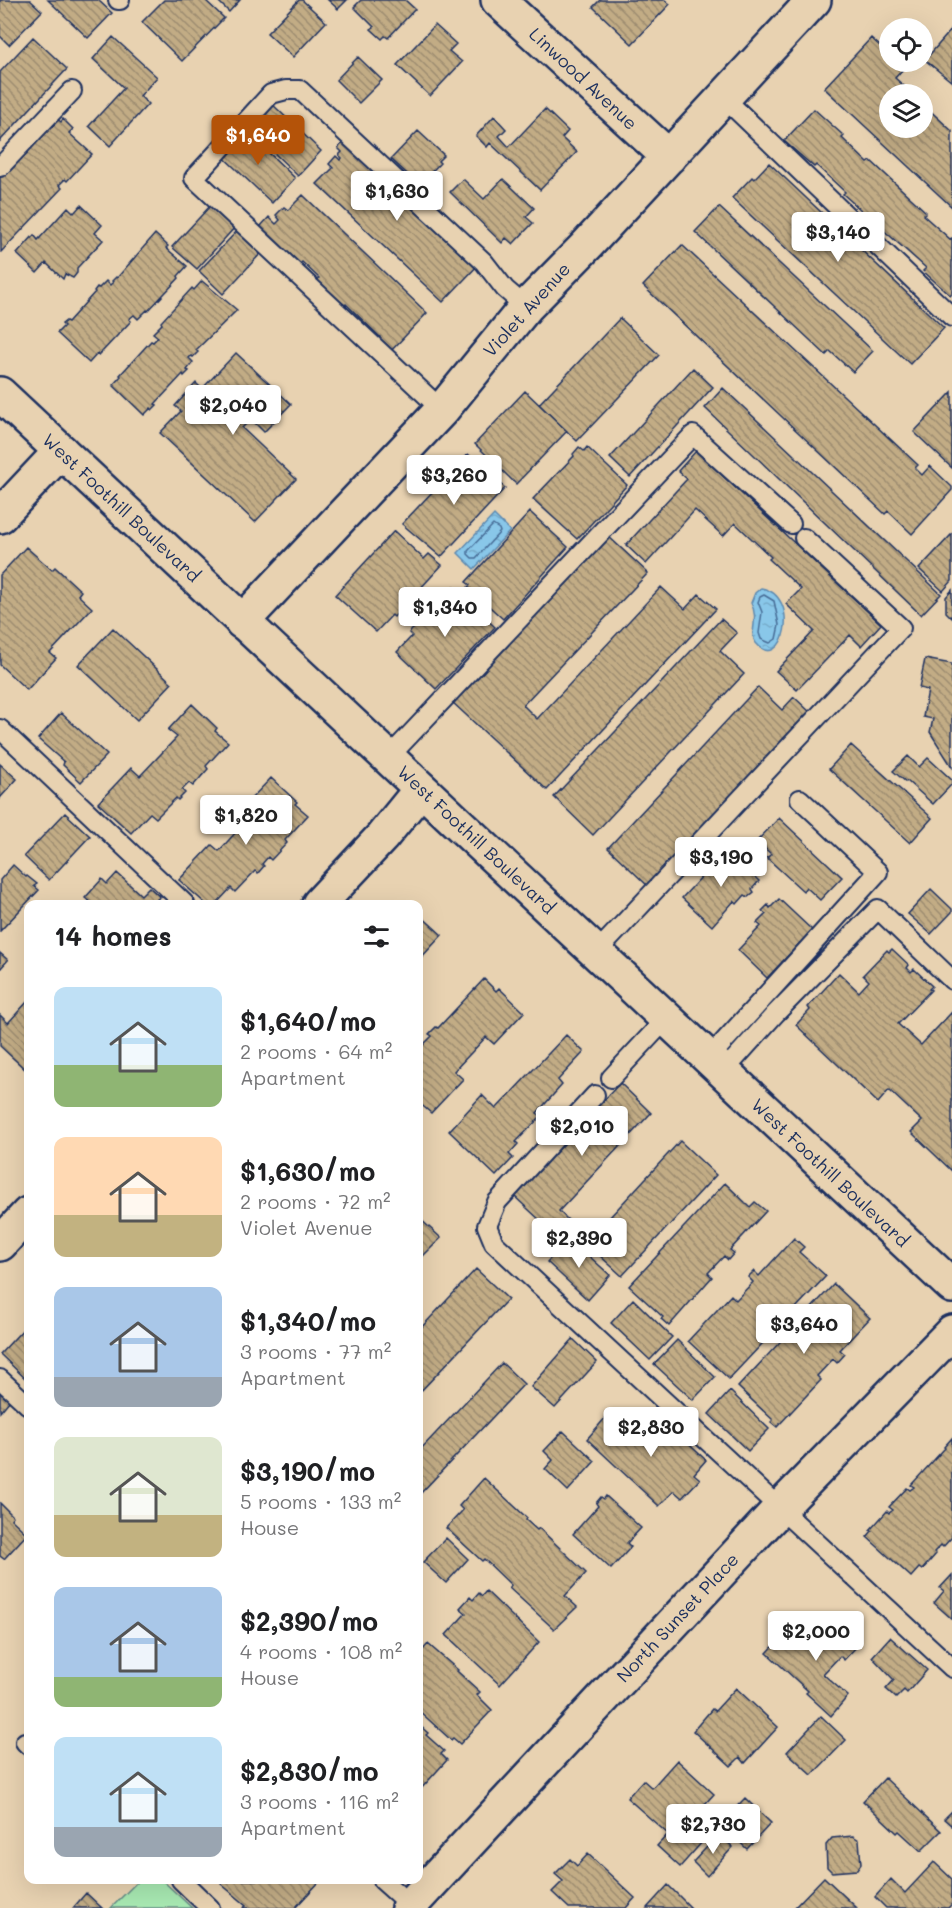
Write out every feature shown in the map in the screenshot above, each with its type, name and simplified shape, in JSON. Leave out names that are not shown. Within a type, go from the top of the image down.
[{"type":"street","name":"Linwood Avenue","points":[[498,0],[669,158]]},
{"type":"street","name":"Violet Avenue","points":[[242,622],[442,410],[526,307],[669,158],[814,0]]},
{"type":"street","name":"West Foothill Boulevard","points":[[0,394],[952,1286]]},
{"type":"street","points":[[0,516],[62,451]]},
{"type":"street","points":[[323,900],[382,837],[421,789]]},
{"type":"street","points":[[0,1244],[24,1218]]},
{"type":"street","name":"North Sunset Place","points":[[409,1907],[780,1508],[952,1332]]},
{"type":"lane","points":[[442,410],[194,178],[271,94],[286,90],[300,90],[484,262],[505,289],[526,307]]},
{"type":"lane","points":[[0,167],[72,91]]},
{"type":"lane","points":[[723,98],[952,318]]},
{"type":"lane","points":[[388,758],[693,435],[791,524]]},
{"type":"lane","points":[[596,953],[901,628],[804,538]]},
{"type":"lane","points":[[0,729],[181,900]]},
{"type":"lane","points":[[716,1065],[878,872],[800,799]]},
{"type":"lane","points":[[716,1065],[776,1013],[878,909],[952,980]]},
{"type":"lane","points":[[611,1078],[666,1019]]},
{"type":"lane","points":[[595,1095],[497,1202],[487,1226],[494,1243],[952,1668]]},
{"type":"lane","points":[[0,1379],[24,1401]]},
{"type":"lane","points":[[185,1884],[210,1908]]},
{"type":"lane","points":[[386,1884],[409,1907]]},
{"type":"green space","points":[[135,1884],[166,1884],[192,1908],[111,1908]]},
{"type":"water","points":[[494,515],[510,531],[474,569],[458,553]]},
{"type":"water","points":[[761,588],[774,594],[782,604],[785,617],[781,642],[774,649],[766,650],[756,643],[753,635],[754,615],[751,603],[755,593]]},
{"type":"building","points":[[0,0],[30,0],[42,11],[9,45],[0,36]]},
{"type":"building","points":[[48,0],[98,0],[112,13],[88,38]]},
{"type":"building","points":[[164,0],[205,0],[224,18],[182,61],[142,22]]},
{"type":"building","points":[[217,0],[240,0],[229,12]]},
{"type":"building","points":[[299,0],[302,0],[326,22],[293,57],[267,33]]},
{"type":"building","points":[[328,0],[347,0],[338,9]]},
{"type":"building","points":[[361,0],[405,0],[415,9],[388,38],[385,36],[382,39],[371,29],[374,27],[354,7]]},
{"type":"building","points":[[600,0],[665,0],[670,4],[632,44],[593,7]]},
{"type":"building","points":[[435,25],[456,44],[449,51],[462,62],[430,96],[397,65]]},
{"type":"building","points":[[952,29],[952,82],[933,67],[933,51]]},
{"type":"building","points":[[33,37],[67,69],[0,141],[0,72]]},
{"type":"building","points":[[113,37],[157,77],[140,96],[148,104],[110,146],[89,126],[124,88],[93,59]]},
{"type":"building","points":[[871,38],[879,45],[879,72],[900,72],[895,78],[902,84],[879,84],[879,138],[933,138],[933,113],[952,131],[952,207],[824,88]]},
{"type":"building","points":[[358,57],[382,80],[359,103],[336,80]]},
{"type":"building","points":[[270,102],[321,151],[298,176],[247,127]]},
{"type":"building","points":[[545,109],[568,131],[562,138],[577,152],[540,190],[490,143],[487,147],[476,136],[494,116],[506,129],[499,136],[509,147]]},
{"type":"building","points":[[814,109],[844,136],[842,138],[868,163],[871,161],[926,212],[923,215],[950,239],[952,238],[952,293],[950,295],[923,271],[926,268],[843,194],[845,192],[816,165],[814,167],[784,141]]},
{"type":"building","points":[[56,118],[61,122],[63,119],[73,129],[69,133],[92,154],[67,181],[65,179],[59,185],[62,188],[1,252],[0,177]]},
{"type":"building","points":[[244,129],[295,178],[272,203],[220,154]]},
{"type":"building","points":[[418,131],[444,155],[438,161],[440,163],[419,185],[391,159]]},
{"type":"building","points":[[347,139],[480,263],[443,302],[317,184],[333,168],[329,164],[336,156],[340,160],[342,158],[339,155],[342,152],[338,148]]},
{"type":"building","points":[[769,163],[944,328],[910,364],[732,198]]},
{"type":"building","points":[[463,179],[484,199],[503,179],[534,208],[526,217],[533,223],[513,244],[506,238],[502,243],[450,192]]},
{"type":"building","points":[[303,195],[427,313],[390,352],[377,340],[380,337],[346,304],[341,302],[338,304],[316,282],[319,278],[280,245],[278,247],[260,227],[269,217],[276,224],[280,220],[276,215],[284,207],[288,210]]},
{"type":"building","points":[[212,204],[236,226],[197,269],[172,247]]},
{"type":"building","points":[[81,205],[102,225],[95,233],[103,240],[77,268],[77,273],[73,278],[65,274],[63,279],[46,263],[37,273],[17,254],[34,235],[38,240],[68,207],[74,213]]},
{"type":"building","points":[[719,207],[873,351],[853,372],[830,351],[826,355],[695,232]]},
{"type":"building","points":[[239,229],[263,251],[223,294],[199,271]]},
{"type":"building","points":[[155,234],[168,246],[166,248],[187,266],[178,276],[179,278],[148,311],[138,319],[134,315],[129,319],[131,321],[89,363],[57,333],[64,326],[62,324],[68,322],[97,287],[99,288],[106,281],[110,285],[117,278]]},
{"type":"building","points":[[682,245],[918,465],[915,468],[922,475],[930,466],[952,487],[952,490],[912,534],[888,511],[885,514],[643,286]]},
{"type":"building","points":[[202,281],[237,310],[196,350],[198,352],[193,357],[189,358],[193,362],[187,370],[189,371],[184,376],[183,374],[155,404],[157,405],[144,415],[113,385],[151,341],[153,342],[158,337],[153,333],[162,324],[161,322],[192,288],[194,290]]},
{"type":"building","points":[[620,318],[659,355],[577,441],[539,404]]},
{"type":"building","points":[[236,353],[291,404],[264,432],[251,419],[242,428],[296,479],[255,522],[160,433],[181,411],[175,406],[196,383],[202,389]]},
{"type":"building","points":[[693,368],[713,387],[630,477],[610,458]]},
{"type":"building","points":[[723,388],[941,594],[921,615],[705,408]]},
{"type":"building","points":[[525,391],[567,431],[516,484],[475,444]]},
{"type":"building","points":[[952,392],[952,468],[914,432]]},
{"type":"building","points":[[579,447],[584,451],[587,447],[627,485],[577,539],[533,499],[574,456],[573,454]]},
{"type":"building","points":[[696,451],[881,624],[861,646],[850,635],[797,690],[776,671],[814,631],[786,604],[801,589],[735,523],[723,536],[695,510],[646,564],[626,545],[687,479],[678,471]]},
{"type":"building","points":[[468,454],[505,488],[441,557],[402,524]]},
{"type":"building","points":[[530,512],[568,547],[503,619],[468,587],[470,585],[466,582]]},
{"type":"building","points":[[394,531],[424,559],[429,554],[442,565],[394,617],[392,615],[376,632],[335,595]]},
{"type":"building","points":[[952,534],[952,581],[943,591],[919,569]]},
{"type":"building","points":[[607,535],[648,573],[523,705],[537,719],[661,587],[685,609],[699,594],[716,609],[547,790],[451,701]]},
{"type":"building","points":[[26,547],[52,570],[55,567],[81,591],[78,595],[92,608],[50,653],[56,658],[27,690],[0,665],[0,575]]},
{"type":"building","points":[[453,587],[495,627],[436,689],[397,652],[412,636],[409,633]]},
{"type":"building","points":[[952,590],[952,618],[946,612],[946,597]]},
{"type":"building","points":[[721,619],[737,633],[720,651],[744,674],[593,835],[554,797]]},
{"type":"building","points":[[113,628],[172,683],[137,720],[78,665]]},
{"type":"building","points":[[925,659],[952,664],[952,767],[930,732],[933,719],[923,717],[928,690],[919,688]]},
{"type":"building","points":[[758,687],[782,710],[794,697],[811,713],[649,887],[608,848]]},
{"type":"building","points":[[192,704],[217,728],[215,731],[228,742],[206,766],[208,769],[193,786],[189,783],[182,790],[185,793],[178,800],[176,798],[156,818],[150,813],[131,833],[98,803],[131,768],[140,776],[177,737],[168,730]]},
{"type":"building","points":[[61,713],[107,755],[81,782],[63,765],[64,762],[38,739]]},
{"type":"building","points":[[851,745],[932,818],[910,843],[829,769]]},
{"type":"building","points":[[908,756],[919,767],[928,758],[952,780],[952,784],[933,804],[893,771]]},
{"type":"building","points":[[0,764],[17,779],[0,798]]},
{"type":"building","points":[[271,778],[308,815],[285,840],[287,843],[271,860],[268,857],[258,873],[255,871],[235,892],[231,888],[220,900],[202,900],[179,880],[212,845],[219,851],[255,811],[247,803]]},
{"type":"building","points":[[65,813],[90,836],[49,880],[24,856]]},
{"type":"building","points":[[779,818],[842,877],[820,900],[806,887],[803,891],[767,858],[771,854],[757,841]]},
{"type":"building","points":[[726,850],[759,881],[752,889],[754,892],[748,897],[745,895],[737,904],[734,901],[712,926],[682,898]]},
{"type":"building","points":[[13,865],[37,884],[34,886],[39,890],[29,900],[24,900],[24,906],[0,931],[0,880]]},
{"type":"building","points":[[117,873],[141,895],[149,887],[160,897],[158,900],[88,900],[85,898],[102,879],[107,884]]},
{"type":"building","points":[[931,889],[952,909],[952,912],[931,934],[908,914]]},
{"type":"building","points":[[779,899],[812,930],[767,978],[738,950],[761,926],[757,923],[766,914],[762,911],[768,905],[770,908]]},
{"type":"building","points":[[423,918],[442,935],[423,956]]},
{"type":"building","points":[[892,949],[909,965],[907,968],[911,972],[914,969],[932,986],[929,989],[931,990],[898,1024],[921,1045],[952,1012],[952,1171],[911,1132],[922,1121],[889,1090],[878,1103],[796,1025],[810,1010],[808,1007],[839,973],[859,992],[869,981],[863,975],[887,950],[889,952]]},
{"type":"building","points":[[0,953],[8,960],[0,969]]},
{"type":"building","points":[[484,979],[496,991],[499,988],[524,1012],[494,1044],[486,1037],[454,1071],[463,1079],[431,1113],[423,1106],[423,1045],[432,1036],[429,1034],[436,1027],[438,1028]]},
{"type":"building","points":[[24,1005],[24,1068],[0,1046],[0,1015],[8,1023]]},
{"type":"building","points":[[566,1035],[584,1052],[558,1080],[562,1085],[537,1113],[541,1116],[516,1142],[518,1144],[509,1154],[513,1158],[496,1176],[449,1131],[482,1095],[496,1109]]},
{"type":"building","points":[[620,1083],[651,1113],[559,1211],[569,1221],[556,1235],[514,1196]]},
{"type":"building","points":[[680,1141],[716,1175],[622,1276],[586,1243]]},
{"type":"building","points":[[725,1183],[750,1207],[755,1202],[766,1211],[730,1250],[734,1253],[728,1260],[724,1256],[708,1273],[712,1277],[669,1326],[661,1319],[663,1317],[629,1286]]},
{"type":"building","points":[[423,1222],[441,1238],[423,1256]]},
{"type":"building","points":[[569,1238],[610,1275],[588,1300],[547,1262]]},
{"type":"building","points":[[794,1238],[804,1247],[799,1252],[826,1276],[729,1379],[688,1341],[731,1295],[736,1300],[753,1282],[748,1277],[754,1271],[759,1276]]},
{"type":"building","points":[[476,1269],[508,1299],[423,1389],[423,1326]]},
{"type":"building","points":[[834,1284],[870,1318],[840,1350],[845,1354],[837,1363],[833,1359],[817,1376],[821,1380],[777,1427],[771,1422],[773,1420],[738,1387]]},
{"type":"building","points":[[633,1299],[672,1337],[650,1360],[611,1323]]},
{"type":"building","points":[[24,1328],[24,1377],[0,1354]]},
{"type":"building","points":[[573,1339],[597,1362],[555,1408],[531,1387]]},
{"type":"building","points":[[677,1340],[715,1377],[693,1400],[654,1364]]},
{"type":"building","points":[[502,1363],[524,1384],[423,1491],[423,1447]]},
{"type":"building","points":[[0,1381],[15,1394],[0,1412]]},
{"type":"building","points":[[730,1391],[769,1429],[748,1451],[709,1414]]},
{"type":"building","points":[[656,1414],[706,1460],[694,1474],[700,1479],[682,1498],[674,1491],[659,1506],[587,1439],[606,1417],[631,1440]]},
{"type":"building","points":[[563,1431],[595,1461],[568,1491],[545,1469],[553,1460],[544,1451]]},
{"type":"building","points":[[952,1438],[952,1537],[943,1547],[941,1545],[934,1552],[936,1554],[922,1570],[919,1568],[911,1577],[867,1537],[872,1531],[870,1530],[887,1511],[889,1513],[893,1510],[889,1507],[907,1488],[910,1490],[914,1487],[911,1485]]},
{"type":"building","points":[[484,1478],[527,1518],[526,1520],[537,1530],[539,1528],[586,1573],[565,1596],[577,1607],[554,1629],[509,1588],[511,1585],[484,1559],[482,1561],[446,1528],[463,1510],[459,1506]]},
{"type":"building","points":[[606,1496],[641,1528],[627,1543],[631,1547],[611,1569],[573,1534],[598,1506],[596,1503],[601,1497],[604,1499]]},
{"type":"building","points":[[0,1503],[13,1516],[11,1519],[24,1531],[24,1537],[4,1559],[0,1556]]},
{"type":"building","points":[[446,1538],[468,1559],[446,1583],[423,1562]]},
{"type":"building","points":[[952,1575],[952,1619],[934,1603],[944,1591],[940,1588]]},
{"type":"building","points":[[486,1591],[539,1642],[500,1685],[446,1635],[466,1613],[460,1608],[470,1597],[473,1600],[479,1593],[482,1596]]},
{"type":"building","points":[[827,1616],[858,1645],[844,1660],[840,1656],[823,1674],[848,1696],[831,1716],[767,1653],[784,1635],[796,1646],[800,1641],[802,1643]]},
{"type":"building","points":[[890,1637],[927,1670],[907,1693],[904,1690],[896,1698],[886,1689],[894,1680],[872,1657]]},
{"type":"building","points":[[428,1644],[458,1670],[480,1692],[477,1695],[492,1710],[460,1744],[453,1738],[451,1740],[423,1715],[423,1650]]},
{"type":"building","points":[[736,1688],[778,1727],[745,1763],[740,1757],[731,1766],[693,1731],[712,1709],[715,1711]]},
{"type":"building","points":[[821,1716],[846,1740],[812,1775],[787,1752]]},
{"type":"building","points":[[423,1728],[428,1733],[426,1735],[444,1751],[441,1754],[447,1760],[423,1787]]},
{"type":"building","points":[[677,1760],[714,1794],[694,1816],[711,1832],[680,1867],[657,1846],[668,1834],[627,1798],[643,1780],[652,1788]]},
{"type":"building","points":[[885,1778],[941,1831],[921,1851],[899,1831],[897,1833],[863,1801]]},
{"type":"building","points":[[745,1798],[771,1823],[747,1849],[720,1824]]},
{"type":"building","points":[[952,1811],[952,1826],[944,1819]]},
{"type":"building","points":[[719,1834],[733,1847],[707,1876],[693,1862]]},
{"type":"building","points":[[853,1836],[859,1840],[861,1864],[857,1870],[832,1872],[827,1867],[826,1845],[832,1838]]},
{"type":"building","points":[[588,1854],[635,1898],[626,1908],[569,1908],[552,1892],[563,1881],[555,1874],[570,1859],[577,1866]]},
{"type":"building","points":[[934,1862],[952,1879],[952,1904],[948,1908],[886,1908],[875,1897],[891,1879],[905,1893]]},
{"type":"building","points":[[824,1877],[857,1908],[794,1908]]},
{"type":"building","points":[[221,1884],[317,1884],[295,1908],[244,1908],[246,1905]]},
{"type":"building","points":[[668,1885],[691,1908],[647,1908]]},
{"type":"building","points":[[86,1893],[102,1908],[73,1908]]}]
